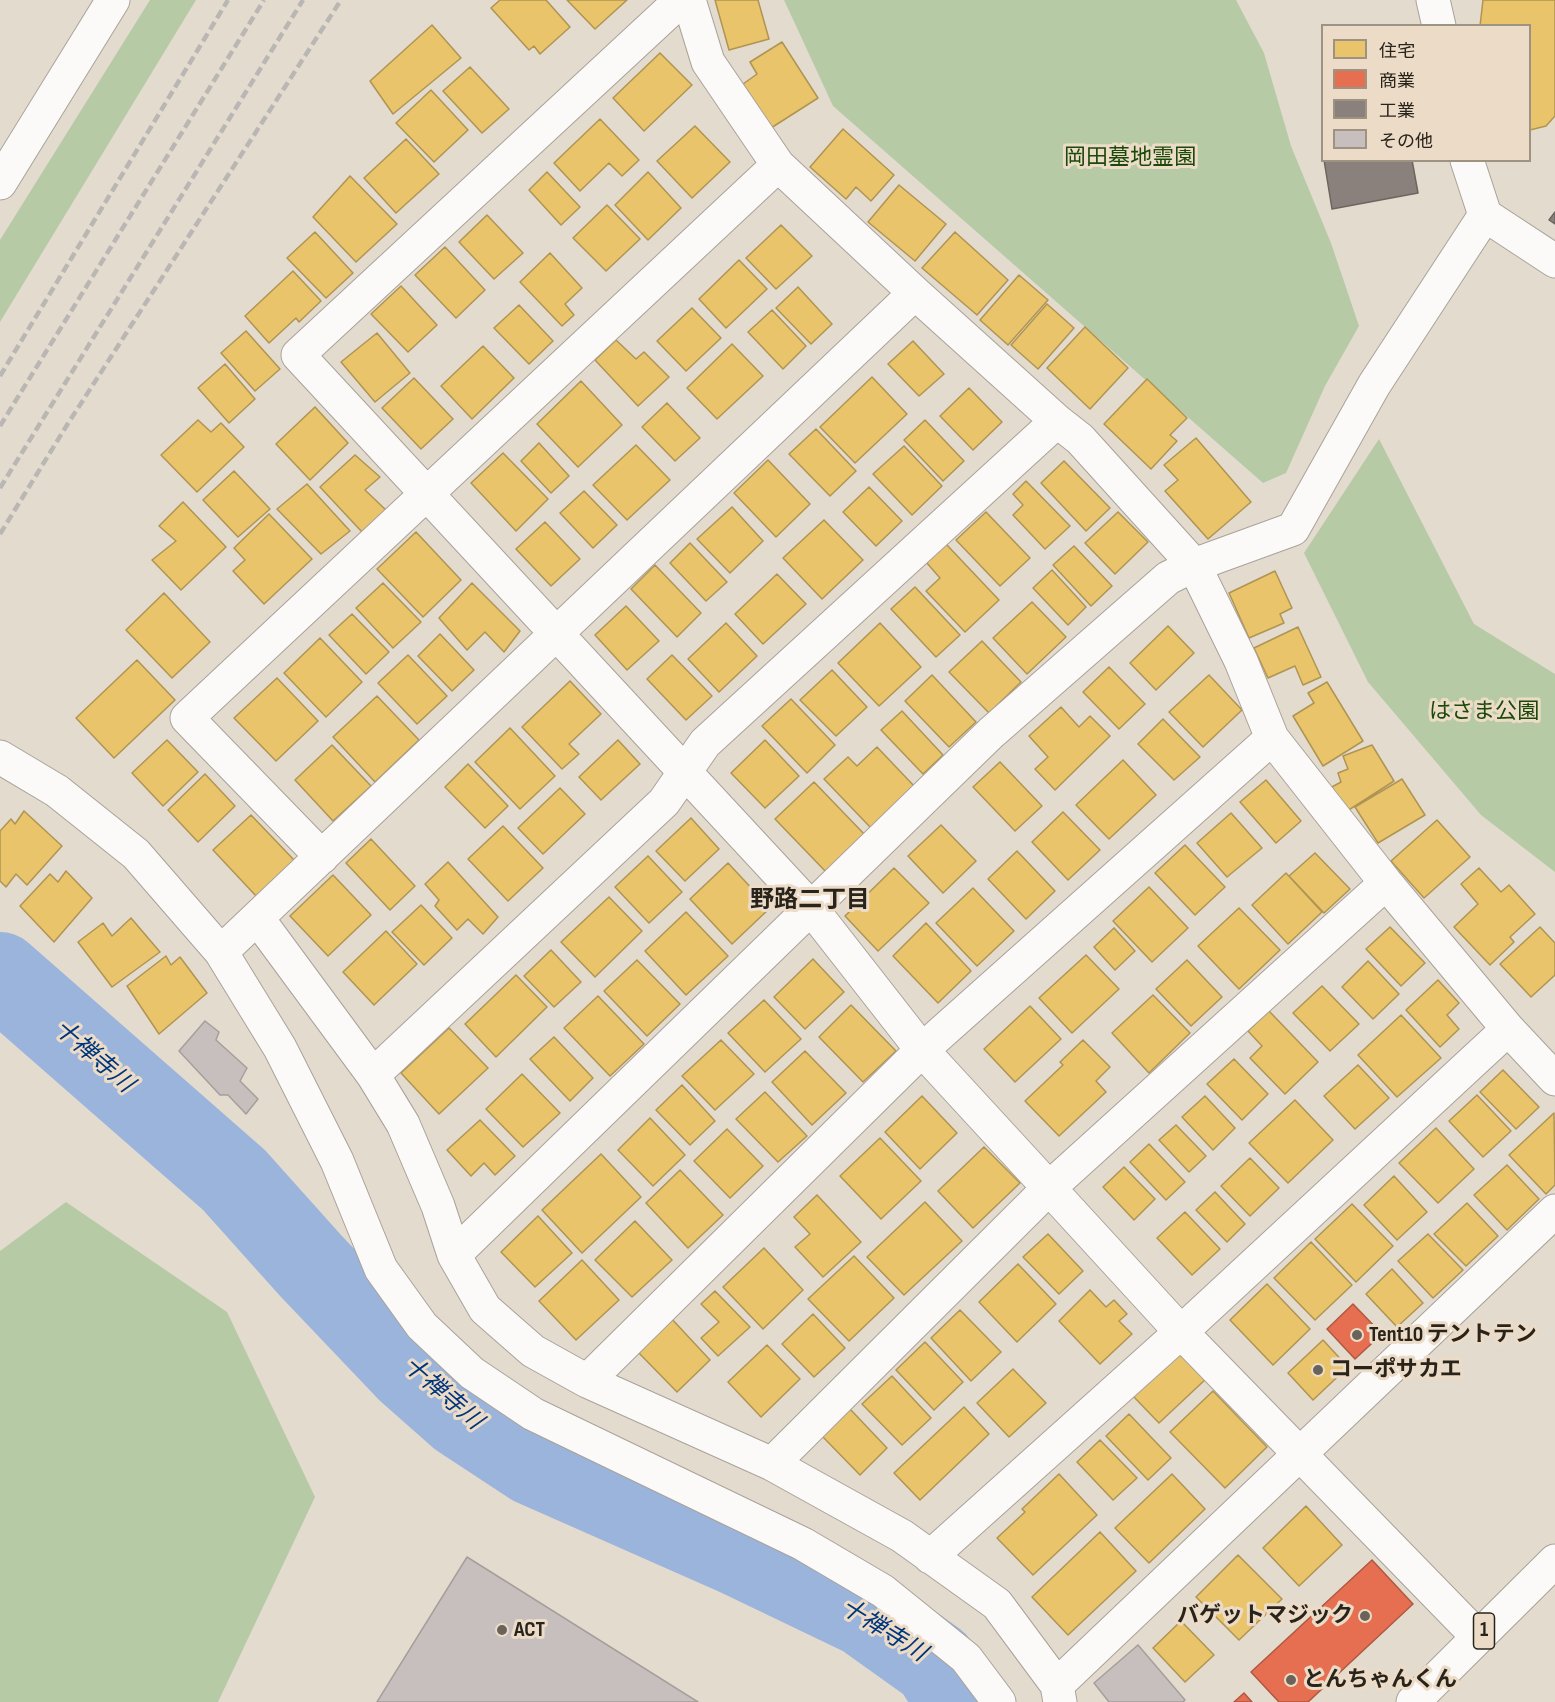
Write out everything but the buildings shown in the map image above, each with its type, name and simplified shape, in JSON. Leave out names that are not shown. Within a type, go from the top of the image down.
[{"type":"main road","points":[[0,183],[113,0]]},
{"type":"main road","points":[[681,0],[298,355],[811,908],[922,1050],[1049,1188],[1182,1332],[1478,1637]]},
{"type":"main road","points":[[688,0],[708,62],[778,165],[1057,422],[1080,439],[1194,565],[1241,661],[1272,738],[1386,883],[1508,1029],[1555,1079]]},
{"type":"main road","points":[[1433,0],[1438,24]]},
{"type":"main road","points":[[1468,162],[1485,215],[1555,261]]},
{"type":"main road","points":[[322,857],[187,718],[778,165]]},
{"type":"main road","points":[[454,1255],[1000,726],[1168,578],[1194,565],[1293,529],[1374,385],[1485,215]]},
{"type":"main road","points":[[221,952],[915,293]]},
{"type":"main road","points":[[373,1075],[664,802],[705,743],[1057,422]]},
{"type":"main road","points":[[587,1381],[922,1050],[1272,738]]},
{"type":"main road","points":[[0,757],[57,791],[136,854],[221,952],[280,1048],[311,1109],[337,1161],[381,1269],[422,1326],[472,1373],[533,1414],[803,1544],[884,1591],[966,1658],[999,1702]]},
{"type":"main road","points":[[772,1464],[1049,1188],[1386,883]]},
{"type":"main road","points":[[258,919],[373,1075],[403,1124],[438,1206],[454,1255],[485,1309],[533,1351],[587,1381],[772,1464],[902,1536],[997,1604],[1059,1694],[1302,1454],[1555,1211]]},
{"type":"main road","points":[[930,1557],[1182,1332],[1508,1029]]},
{"type":"main road","name":"1","points":[[1413,1702],[1555,1561]]},
{"type":"green space","points":[[150,0],[196,0],[0,322],[0,240]]},
{"type":"green space","name":"岡田墓地霊園","points":[[784,0],[1236,0],[1264,53],[1291,146],[1331,243],[1359,326],[1325,386],[1286,473],[1263,483],[833,106]]},
{"type":"green space","name":"はさま公園","points":[[1379,439],[1474,624],[1555,674],[1555,872],[1481,815],[1368,682],[1304,553]]},
{"type":"green space","points":[[66,1202],[227,1312],[315,1497],[218,1702],[0,1702],[0,1251]]},
{"type":"waterway","name":"十禅寺川","points":[[0,975],[234,1180],[311,1266],[410,1370],[461,1415],[534,1463],[740,1554],[865,1614],[935,1664],[959,1702]]},
{"type":"railway","points":[[0,376],[228,0]]},
{"type":"railway","points":[[0,426],[264,0]]},
{"type":"railway","points":[[0,488],[303,0]]},
{"type":"railway","points":[[0,534],[67,425],[341,0]]},
{"type":"place","name":"Tent10 テントテン","points":[[1357,1335]]},
{"type":"place","name":"コーポサカエ","points":[[1318,1370]]},
{"type":"place","name":"バゲットマジック","points":[[1365,1616]]},
{"type":"place","name":"ACT","points":[[502,1630]]},
{"type":"place","name":"とんちゃんくん","points":[[1291,1680]]},
{"type":"district","name":"野路二丁目","points":[[810,901]]}]
